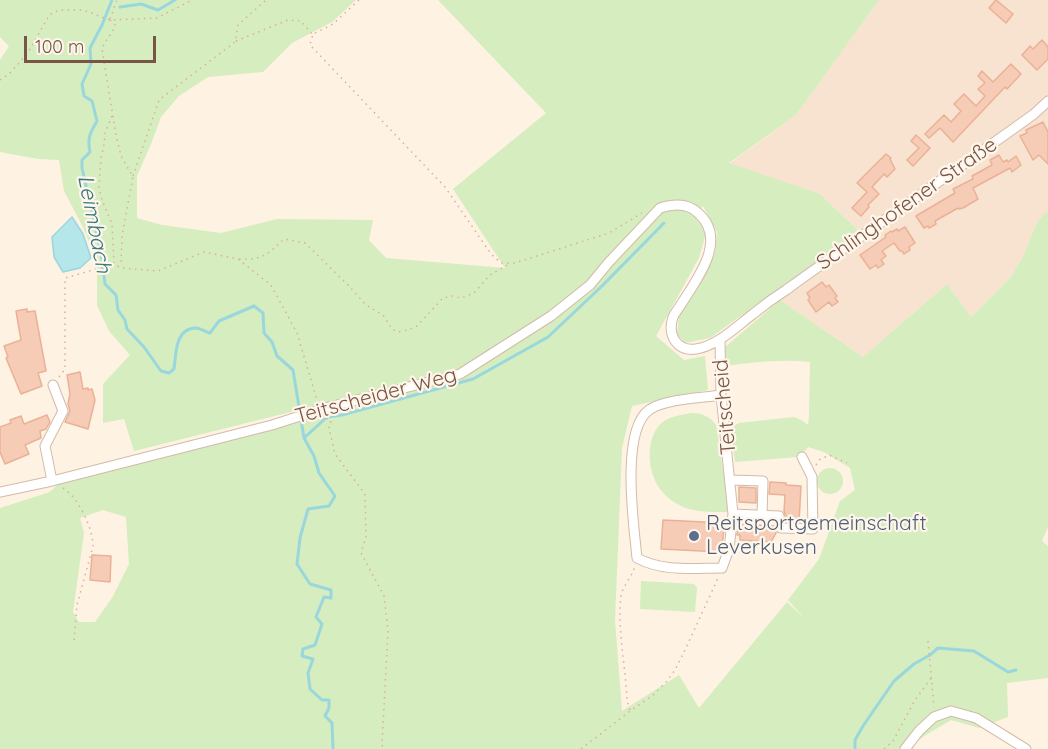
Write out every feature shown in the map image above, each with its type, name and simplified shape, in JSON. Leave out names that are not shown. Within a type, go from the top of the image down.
[{"type":"street","name":"Schlinghofener Straße","points":[[720,340],[765,305],[1048,102]]},
{"type":"street","points":[[660,208],[671,205],[688,206],[706,222],[712,237],[710,252],[702,269],[673,317],[671,332],[674,342],[684,349],[697,349],[720,340]]},
{"type":"street","name":"Teitscheider Weg","points":[[0,492],[272,425],[460,374],[551,316],[590,285],[660,208]]},
{"type":"street","name":"Teitscheid","points":[[720,340],[721,395],[734,514],[729,549],[722,568]]},
{"type":"street","points":[[52,481],[45,446],[63,411],[53,385]]},
{"type":"street","points":[[721,395],[663,404],[649,410],[642,417],[636,429],[631,460],[632,507],[637,558],[663,568],[722,568]]},
{"type":"street","points":[[734,514],[779,516],[781,528],[813,529],[813,477],[802,457]]},
{"type":"street","points":[[730,477],[763,481],[762,516]]},
{"type":"street","points":[[905,749],[934,717],[951,711],[976,718],[1026,749]]},
{"type":"path","points":[[110,20],[117,0]]},
{"type":"path","points":[[110,20],[158,18],[192,0]]},
{"type":"path","points":[[235,42],[238,25],[266,0]]},
{"type":"path","points":[[359,0],[333,24],[313,34],[310,45],[446,187],[490,254],[501,263],[515,263],[609,233],[648,209],[660,208]]},
{"type":"path","points":[[0,80],[20,63],[51,14],[59,10],[82,10],[110,20],[115,25],[102,49],[116,135],[122,156],[133,177]]},
{"type":"path","points":[[121,268],[122,236],[133,177],[159,100],[235,42],[288,20],[301,21],[313,34]]},
{"type":"path","points":[[112,115],[105,133],[99,187],[112,224],[114,264]]},
{"type":"path","points":[[53,385],[65,369],[65,278],[114,264],[121,268],[158,272],[204,252],[254,260],[268,254],[284,239],[305,243],[366,305],[383,315],[392,329],[398,332],[417,326],[444,298],[453,296],[461,298],[474,293],[490,275],[510,263]]},
{"type":"path","points":[[238,259],[271,285],[297,333],[317,411]]},
{"type":"path","points":[[327,417],[327,421],[331,422],[329,428],[335,454],[365,494],[366,537],[361,553],[384,596],[388,631],[383,749]]},
{"type":"path","points":[[813,477],[819,460],[829,455],[847,463]]},
{"type":"path","points":[[52,481],[70,493],[81,507],[93,537],[93,546],[77,605],[74,641]]},
{"type":"path","points":[[630,711],[627,701],[621,631],[621,594],[637,558]]},
{"type":"path","points":[[581,749],[653,695],[675,670],[722,568]]},
{"type":"path","points":[[928,641],[934,717]]},
{"type":"path","points":[[884,749],[893,741],[915,700],[932,677]]},
{"type":"shaded area","points":[[879,0],[1048,0],[1048,211],[1038,220],[1023,257],[1010,278],[971,317],[947,284],[863,357],[780,300],[867,238],[820,194],[729,164],[796,115]]},
{"type":"green space","points":[[0,0],[356,0],[332,22],[292,43],[263,72],[208,77],[179,96],[161,117],[137,176],[137,218],[162,225],[221,233],[277,219],[373,220],[369,240],[386,258],[505,268],[453,189],[546,113],[438,0],[879,0],[796,115],[729,163],[820,194],[859,231],[710,338],[685,343],[677,334],[679,317],[715,253],[717,232],[703,206],[694,216],[706,233],[699,258],[656,336],[684,360],[705,356],[708,390],[632,406],[622,448],[615,620],[622,711],[679,675],[699,708],[787,602],[805,619],[788,600],[819,559],[840,501],[855,490],[850,468],[824,452],[808,447],[798,457],[735,462],[731,432],[739,423],[794,417],[808,425],[810,362],[768,361],[725,366],[725,347],[780,300],[863,357],[947,284],[971,317],[1010,278],[1023,257],[1038,220],[1048,211],[1048,527],[1042,541],[1048,546],[1048,678],[1007,683],[1008,717],[979,728],[951,720],[916,741],[913,749],[0,749],[0,508],[50,492],[59,483],[301,420],[299,410],[134,451],[124,419],[103,423],[103,384],[130,355],[109,331],[97,305],[97,260],[64,191],[59,160],[38,159],[0,152],[0,60],[9,46],[0,37]],"holes":[[[103,510],[126,517],[129,564],[112,598],[95,622],[79,622],[73,612],[84,533],[80,518]]]},
{"type":"green space","points":[[691,413],[705,416],[716,425],[730,512],[685,508],[667,497],[654,479],[650,452],[658,427],[664,421]]},
{"type":"green space","points":[[830,468],[839,472],[843,481],[839,490],[830,494],[821,490],[817,481],[821,472]]},
{"type":"green space","points":[[641,581],[694,584],[697,588],[695,612],[640,609]]},
{"type":"water","points":[[72,217],[83,234],[91,258],[80,268],[63,272],[54,257],[52,237]]},
{"type":"building","points":[[996,0],[1013,14],[1006,23],[989,8]]},
{"type":"building","points":[[1042,40],[1048,47],[1048,59],[1037,70],[1022,55],[1030,46],[1033,49]]},
{"type":"building","points":[[1011,64],[1021,74],[1007,89],[1005,87],[953,142],[940,128],[929,138],[925,134],[944,115],[951,122],[961,111],[954,104],[964,94],[976,106],[985,96],[978,89],[985,83],[978,76],[982,71],[993,82]]},
{"type":"building","points":[[1043,122],[1048,132],[1048,164],[1039,155],[1033,160],[1020,136],[1027,133],[1026,130]]},
{"type":"building","points":[[916,135],[930,148],[913,166],[907,160],[919,148],[911,141]]},
{"type":"building","points":[[886,154],[891,158],[895,169],[887,177],[884,174],[872,187],[879,194],[861,216],[852,208],[867,192],[857,183]]},
{"type":"building","points":[[999,155],[1003,162],[1007,160],[1008,162],[1016,156],[1021,165],[1012,172],[1010,168],[973,188],[978,199],[935,221],[936,224],[929,228],[928,226],[924,228],[916,216],[955,193],[953,189],[973,179],[972,176],[992,165],[990,160]]},
{"type":"building","points":[[905,227],[915,243],[909,247],[910,250],[904,254],[894,243],[882,251],[886,256],[881,260],[884,264],[870,269],[860,255],[891,231],[897,229],[898,231]]},
{"type":"building","points":[[822,282],[826,287],[829,285],[837,296],[835,298],[838,302],[832,306],[829,302],[816,312],[808,300],[810,298],[807,293]]},
{"type":"building","points":[[27,309],[27,312],[35,311],[46,371],[38,373],[42,386],[21,394],[6,358],[8,357],[4,346],[21,340],[16,311]]},
{"type":"building","points":[[80,372],[83,389],[92,389],[95,400],[88,429],[65,422],[70,411],[67,375]]},
{"type":"building","points":[[47,415],[50,422],[46,429],[40,431],[41,438],[25,445],[29,454],[5,464],[0,452],[0,427],[21,416],[24,424]]},
{"type":"building","points":[[770,482],[801,486],[799,522],[787,521],[784,511],[785,495],[769,494]]},
{"type":"building","points":[[739,487],[756,488],[756,503],[739,502]]},
{"type":"building","points":[[663,520],[725,523],[721,552],[661,549]]},
{"type":"building","points":[[739,524],[774,526],[776,533],[771,542],[740,540],[740,535],[737,535]]},
{"type":"building","points":[[92,555],[111,556],[110,582],[90,580]]},
{"type":"waterway","name":"Leimbach","points":[[112,0],[90,48],[91,64],[82,84],[84,96],[92,101],[97,121],[90,136],[90,152],[82,160],[82,168],[101,252],[105,284],[116,295],[118,310],[125,320],[127,329],[144,347],[161,371],[169,373],[174,369],[176,349],[184,332],[196,328],[210,333],[219,321],[254,306],[263,313],[264,333],[272,342],[277,356],[293,370],[304,438],[314,456],[319,473],[335,496],[329,506],[308,509],[300,538],[297,564],[310,584],[331,590],[331,598],[324,597],[316,617],[322,624],[315,645],[303,649],[302,656],[313,659],[308,673],[310,689],[322,700],[329,700],[329,708],[325,716],[332,723],[333,749]]},
{"type":"waterway","points":[[120,7],[141,4],[158,10],[175,0]]},
{"type":"waterway","points":[[304,438],[327,417],[342,415],[473,379],[548,337],[664,223]]},
{"type":"waterway","points":[[855,749],[855,740],[863,726],[894,681],[938,648],[974,651],[1008,672],[1016,670]]},
{"type":"place","name":"Reitsportgemeinschaft Leverkusen","points":[[694,536]]}]
